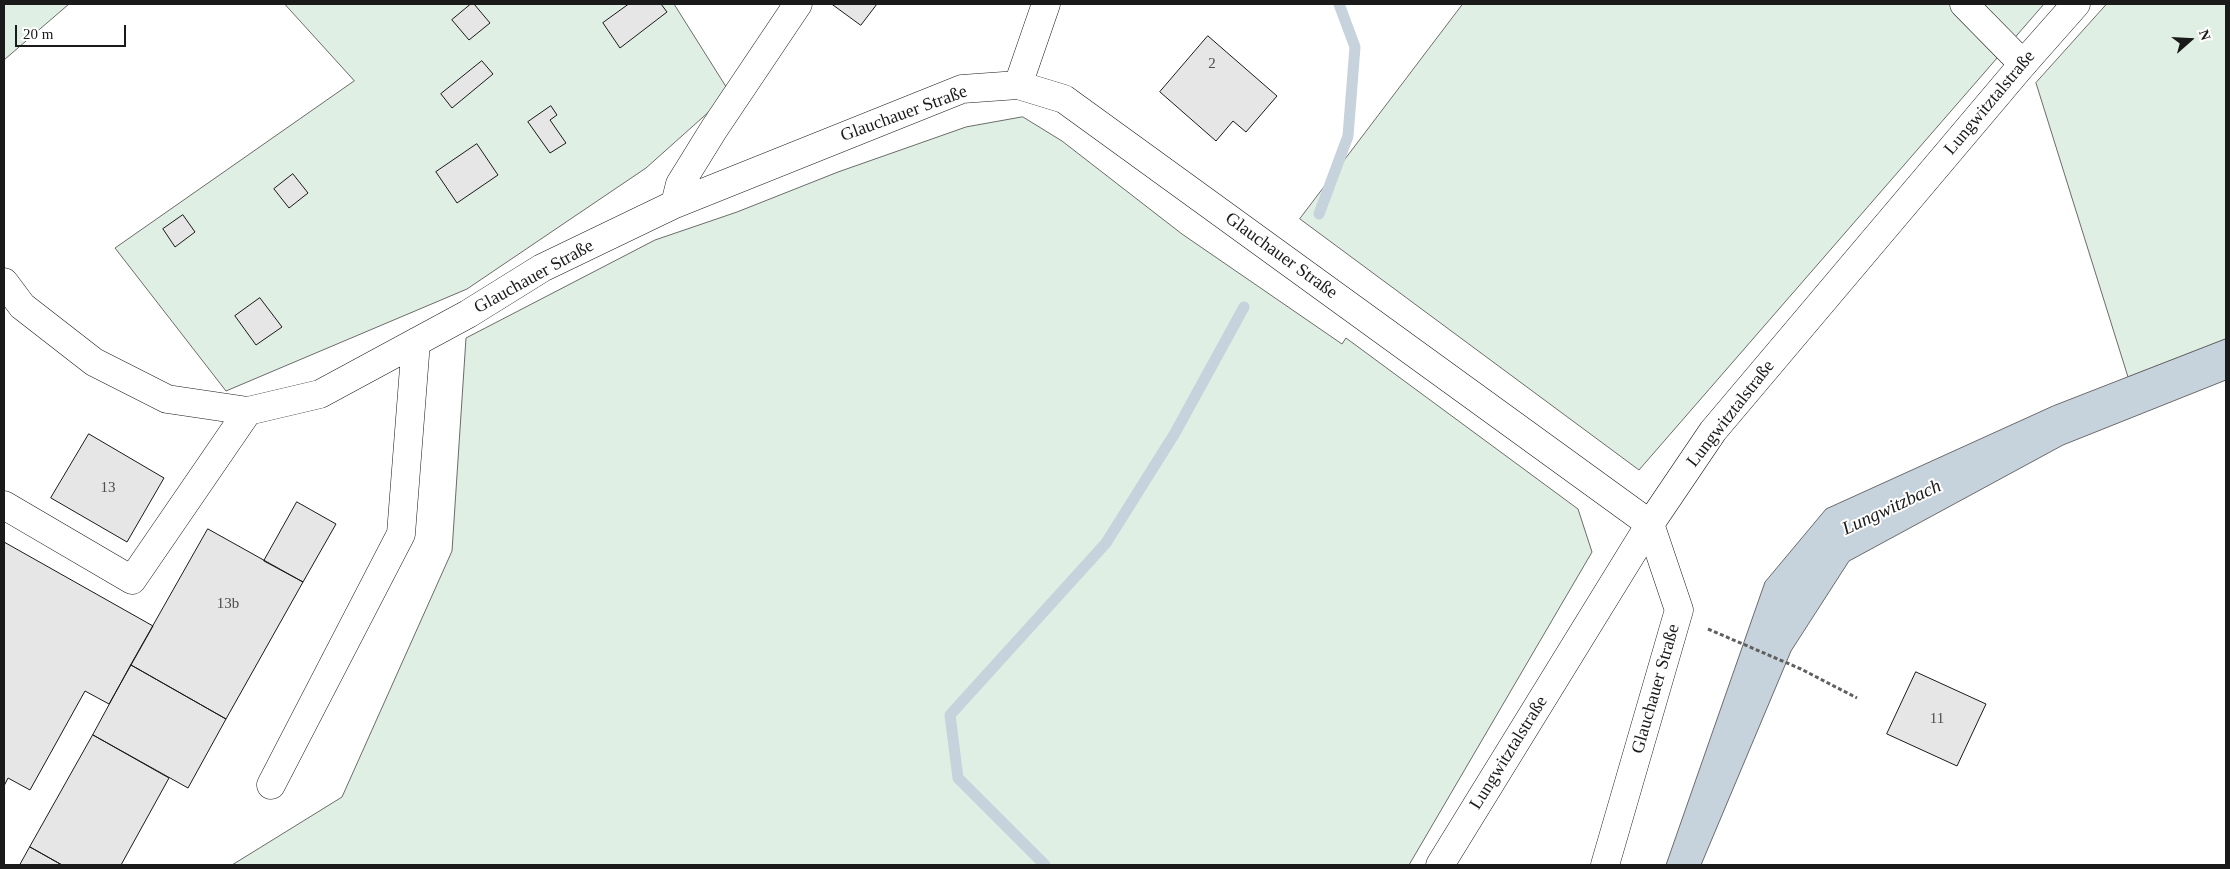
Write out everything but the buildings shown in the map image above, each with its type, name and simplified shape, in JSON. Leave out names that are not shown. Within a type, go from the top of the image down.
[{"type":"street","points":[[676,204],[680,184],[714,129],[798,4]]},
{"type":"street","points":[[1018,85],[1046,4]]},
{"type":"street","points":[[1964,4],[2023,64]]},
{"type":"street","name":"Lungwitztalstraße","points":[[1440,865],[1650,524],[1714,431],[2023,64],[2076,4]]},
{"type":"street","name":"Glauchauer Straße","points":[[4,282],[22,306],[94,362],[167,399],[248,411],[320,394],[468,314],[542,268],[676,204],[962,89],[1018,85],[1064,99],[1650,524],[1679,610],[1606,865]]},
{"type":"street","points":[[271,785],[401,534],[416,342]]},
{"type":"street","points":[[4,505],[132,580],[248,411]]},
{"type":"path","points":[[1727,635],[1801,669],[1857,698]]},
{"type":"green space","points":[[4,4],[69,4],[4,60]]},
{"type":"green space","points":[[285,4],[674,4],[730,93],[646,168],[467,289],[226,391],[115,248],[354,81]]},
{"type":"green space","points":[[1463,4],[2044,4],[1639,470],[1300,219]]},
{"type":"green space","points":[[2107,4],[2226,4],[2226,339],[2128,377],[2036,83]]},
{"type":"green space","points":[[1023,117],[1062,141],[1182,234],[1342,344],[1346,338],[1578,509],[1592,552],[1409,865],[232,865],[342,797],[452,551],[466,338],[655,240],[737,212],[838,172],[966,127]]},
{"type":"water","name":"Lungwitzbach","points":[[2226,339],[2226,380],[2063,445],[1849,561],[1791,651],[1701,865],[1666,865],[1765,582],[1826,509],[2053,406]]},
{"type":"waterway","points":[[1319,214],[1348,136],[1355,47],[1339,4]]},
{"type":"waterway","points":[[1045,865],[958,778],[950,715],[1106,543],[1175,433],[1244,307]]}]
